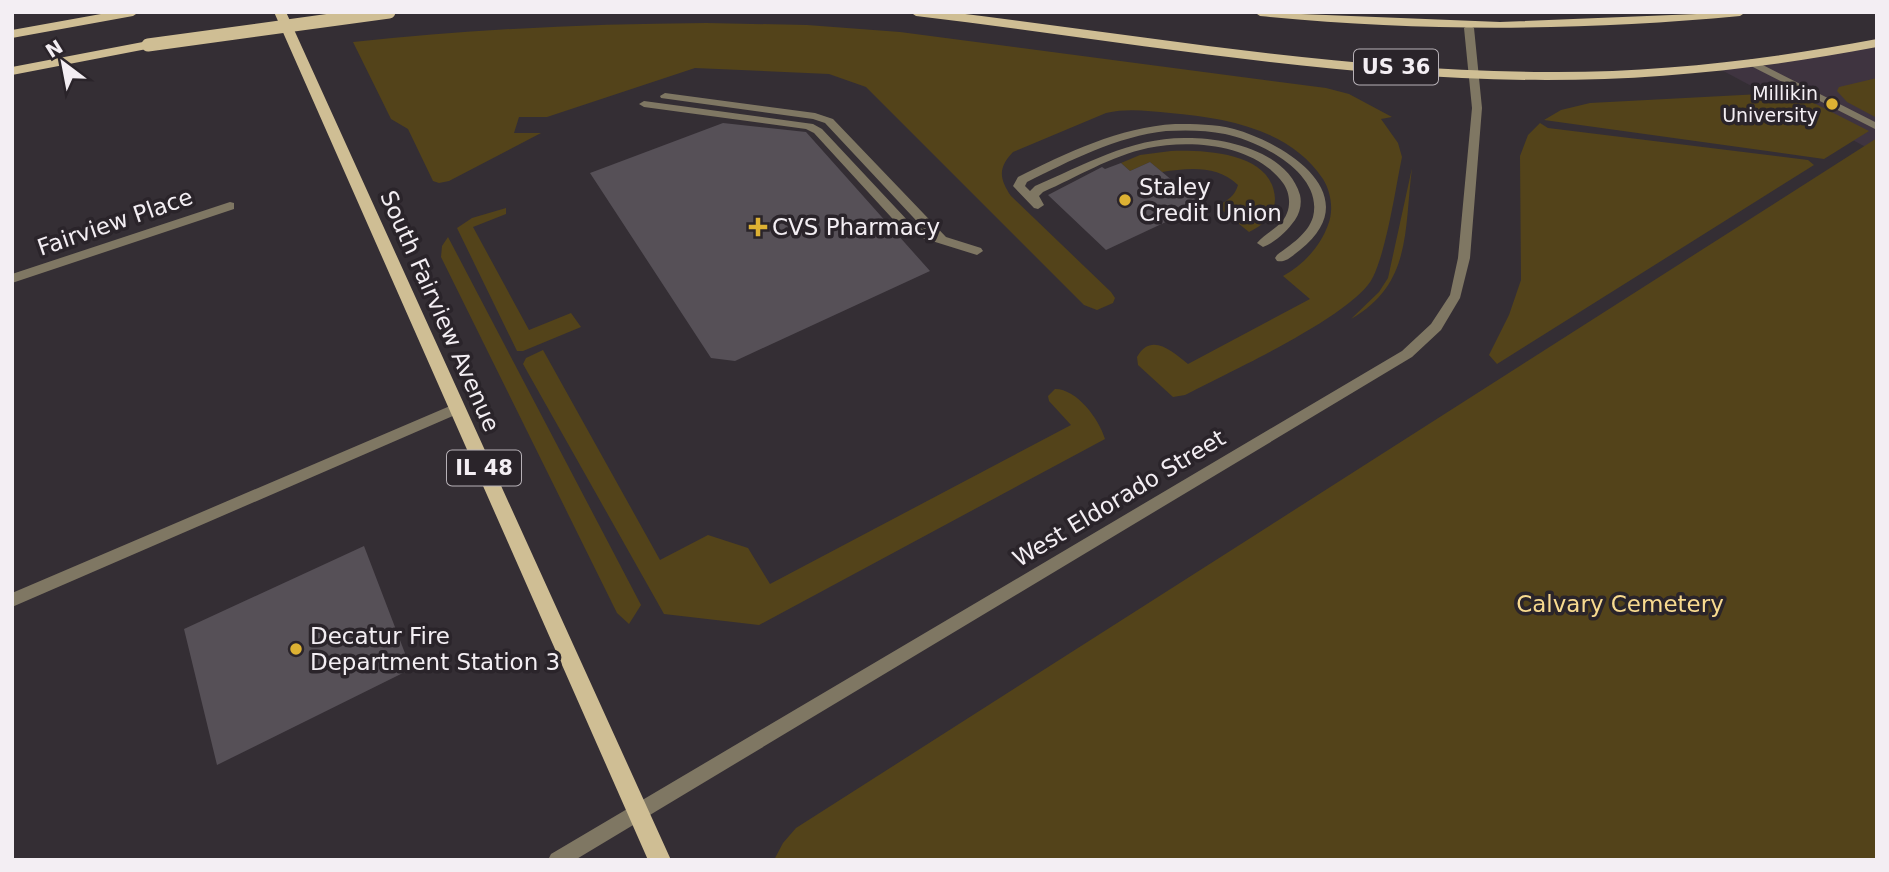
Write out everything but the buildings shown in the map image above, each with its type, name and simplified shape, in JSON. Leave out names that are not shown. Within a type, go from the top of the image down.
[{"type":"main road","points":[[12,34],[134,12]]},
{"type":"main road","name":"South Fairview Avenue","points":[[281,12],[660,860]]},
{"type":"main road","points":[[12,71],[148,45],[389,12]]},
{"type":"main road","name":"US 36","points":[[916,12],[1321,62],[1476,74],[1612,75],[1751,62],[1877,43]]},
{"type":"main road","name":"US 36","points":[[1260,12],[1399,25],[1469,28],[1573,26],[1740,12]]},
{"type":"street","name":"West Eldorado Street","points":[[557,860],[1407,354],[1436,327],[1456,295],[1469,224],[1477,108],[1476,74],[1469,28]]},
{"type":"street","points":[[1751,62],[1877,127]]},
{"type":"street","points":[[665,96],[815,116],[830,121],[942,240]]},
{"type":"street","points":[[644,104],[810,126],[818,131],[905,225],[977,251]]},
{"type":"street","points":[[1263,243],[1283,232],[1291,220],[1296,197],[1292,185],[1272,166],[1253,155],[1211,142],[1163,142],[1133,149],[1039,189],[1033,195],[1038,205],[1021,189],[1022,180],[1121,138],[1162,129],[1229,132],[1273,148],[1292,160],[1314,184],[1320,198],[1321,215],[1314,233],[1302,245],[1281,258]]},
{"type":"street","name":"Fairview Place","points":[[12,279],[230,206]]},
{"type":"street","points":[[12,600],[457,408]]},
{"type":"shaded area","name":"Millikin University","points":[[1877,43],[1877,153],[1714,66]]},
{"type":"green space","points":[[706,23],[807,25],[900,32],[1326,88],[1349,94],[1392,117],[1381,119],[1398,143],[1402,157],[1378,265],[1373,277],[1361,292],[1317,325],[1185,395],[1173,397],[1138,365],[1137,357],[1143,350],[1149,346],[1162,346],[1188,364],[1310,299],[1283,276],[1304,261],[1325,233],[1330,219],[1330,195],[1323,179],[1309,162],[1275,137],[1213,118],[1138,110],[1106,113],[1013,152],[1002,173],[1007,190],[1111,292],[1115,298],[1113,303],[1097,310],[1084,305],[866,87],[829,74],[695,68],[547,117],[519,117],[514,133],[541,133],[449,181],[439,183],[433,181],[408,129],[391,119],[353,42],[530,28]]},
{"type":"green space","points":[[1877,78],[1877,118],[1847,102],[1837,91],[1839,87]]},
{"type":"green space","points":[[1781,93],[1808,100],[1869,131],[1824,159],[1544,120],[1561,110],[1590,103]]},
{"type":"green space","points":[[1540,123],[1548,128],[1808,160],[1814,165],[1497,364],[1489,355],[1509,315],[1521,280],[1520,156],[1528,135]]},
{"type":"green space","name":"Calvary Cemetery","points":[[1877,138],[1877,860],[774,860],[783,843],[796,828]]},
{"type":"green space","points":[[1171,151],[1218,153],[1250,163],[1263,172],[1271,183],[1275,199],[1270,215],[1259,227],[1249,232],[1217,206],[1230,198],[1238,185],[1221,174],[1202,170],[1162,172],[1150,162],[1130,171],[1121,163],[1140,155]]},
{"type":"green space","points":[[1412,168],[1405,234],[1395,272],[1371,305],[1351,319],[1379,292],[1388,278]]},
{"type":"green space","points":[[506,208],[506,214],[473,227],[529,330],[571,313],[581,327],[523,351],[517,351],[457,228],[472,218]]},
{"type":"green space","points":[[448,237],[641,605],[629,624],[617,613],[441,257],[442,246]]},
{"type":"green space","points":[[543,350],[660,560],[708,535],[748,548],[770,584],[1071,425],[1049,401],[1048,396],[1055,389],[1071,394],[1086,406],[1105,439],[759,625],[664,614],[523,364],[526,358]]},
{"type":"place","name":"Millikin University","points":[[1832,104]]},
{"type":"place","name":"Staley Credit Union","points":[[1125,200]]},
{"type":"place","name":"CVS Pharmacy","points":[[758,227]]},
{"type":"place","name":"Decatur Fire Department Station 3","points":[[296,649]]}]
